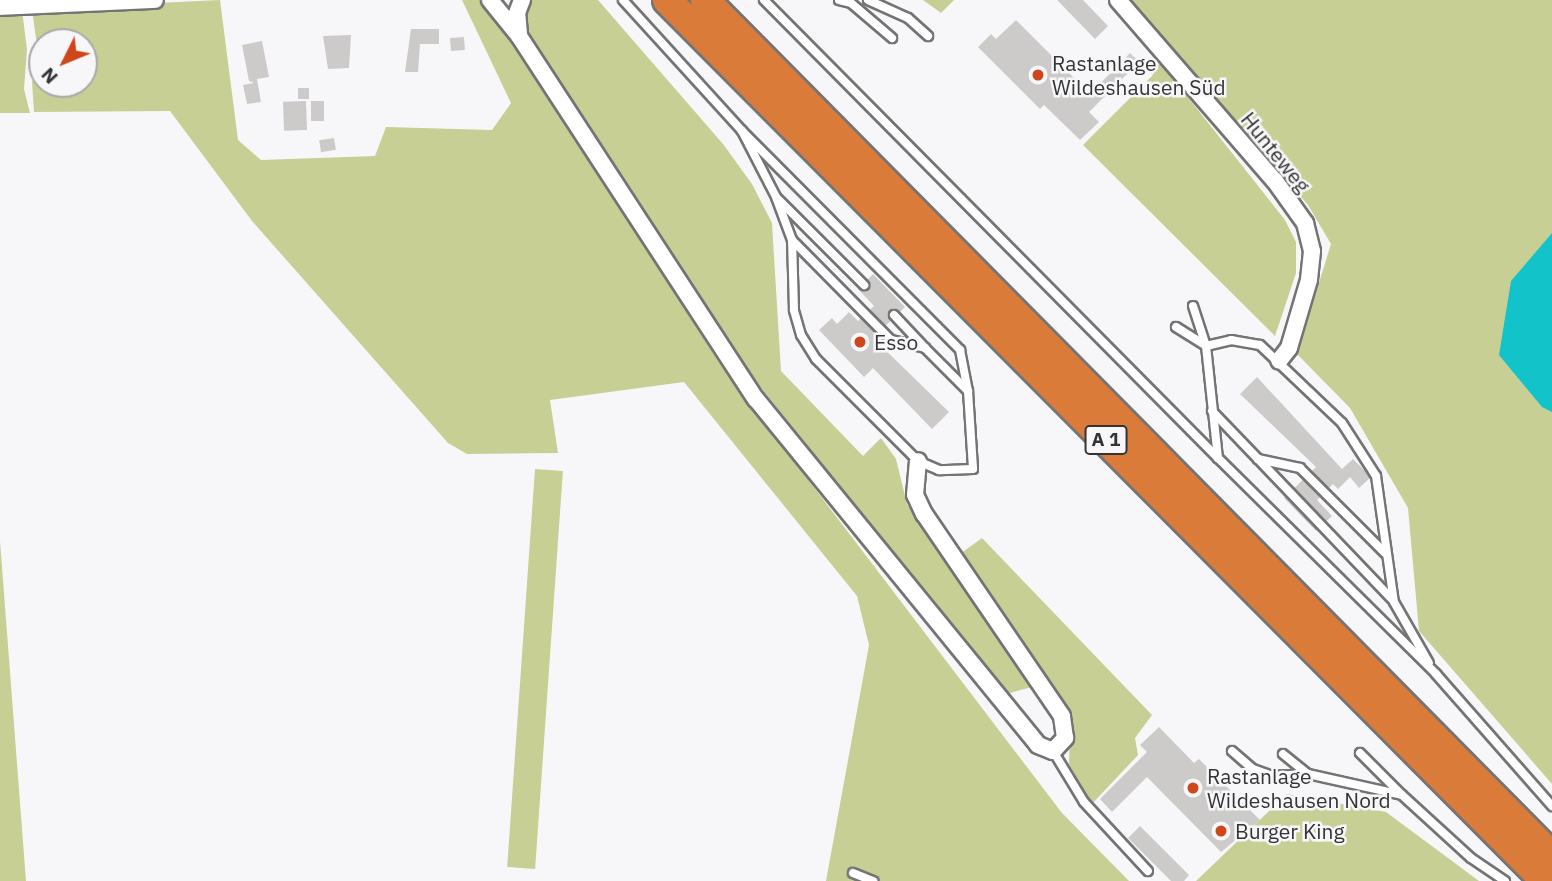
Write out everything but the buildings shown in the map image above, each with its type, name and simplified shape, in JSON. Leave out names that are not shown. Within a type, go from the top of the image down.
[{"type":"highway","name":"A 1","points":[[667,0],[1545,881]]},
{"type":"highway","name":"A 1","points":[[705,0],[1552,856]]},
{"type":"street","points":[[0,7],[155,0]]},
{"type":"street","points":[[490,0],[519,36],[756,399],[1041,749],[1053,751],[1065,738],[1062,716],[924,514],[915,495],[918,461]]},
{"type":"street","points":[[519,36],[517,13],[522,0]]},
{"type":"street","name":"Hunteweg","points":[[1118,0],[1275,181],[1305,223],[1312,251],[1309,280],[1289,348],[1279,361]]},
{"type":"lane","points":[[623,0],[742,131],[960,349],[968,391],[973,468],[939,470],[918,461],[816,359],[801,335],[791,277],[792,240],[776,197],[742,131]]},
{"type":"lane","points":[[764,0],[1217,458],[1436,674],[1552,806]]},
{"type":"lane","points":[[839,0],[851,3],[866,0],[908,18],[928,36]]},
{"type":"lane","points":[[851,3],[892,38]]},
{"type":"lane","points":[[776,197],[864,285]]},
{"type":"lane","points":[[792,240],[891,340],[925,348]]},
{"type":"lane","points":[[1193,306],[1206,345],[1217,458]]},
{"type":"lane","points":[[894,316],[968,391]]},
{"type":"lane","points":[[1176,327],[1206,345],[1246,341],[1260,345],[1342,423],[1376,476],[1394,601]]},
{"type":"lane","points":[[1212,411],[1394,601],[1436,674]]},
{"type":"lane","points":[[1258,459],[1300,468],[1385,553]]},
{"type":"lane","points":[[1053,751],[1084,803],[1148,871]]},
{"type":"lane","points":[[1232,751],[1253,769],[1272,776],[1308,775],[1402,795]]},
{"type":"lane","points":[[1360,753],[1471,858],[1505,881]]},
{"type":"lane","points":[[1283,754],[1308,775]]},
{"type":"lane","points":[[852,873],[873,881]]},
{"type":"green space","points":[[220,0],[238,140],[261,160],[375,156],[386,127],[492,130],[511,103],[462,0],[480,0],[498,18],[720,364],[1062,813],[1129,881],[826,881],[869,645],[857,596],[684,382],[550,400],[558,453],[467,454],[448,443],[252,221],[170,111],[34,112],[33,98],[98,98],[98,28],[35,28],[32,9]]},
{"type":"green space","points":[[529,0],[598,0],[723,144],[752,184],[772,223],[781,371],[863,456],[881,438],[896,459],[907,504],[1032,687],[1006,694],[734,354],[529,42],[524,16]]},
{"type":"green space","points":[[923,0],[954,0],[941,13]]},
{"type":"green space","points":[[1129,0],[1552,0],[1552,784],[1419,631],[1408,508],[1350,408],[1297,354],[1331,244],[1308,205]]},
{"type":"green space","points":[[22,10],[27,49],[24,89],[30,113],[0,113],[0,13]]},
{"type":"green space","points":[[1160,62],[1285,220],[1296,242],[1296,273],[1275,336],[1083,145],[1152,76]]},
{"type":"green space","points":[[535,469],[563,471],[535,869],[507,867]]},
{"type":"green space","points":[[982,538],[1152,715],[1135,738],[1138,755],[1092,804],[1069,764],[1070,728],[960,554]]},
{"type":"green space","points":[[0,541],[26,881],[0,881]]},
{"type":"green space","points":[[1287,794],[1386,812],[1479,881],[1196,881]]},
{"type":"water","points":[[1552,233],[1552,412],[1542,407],[1499,355],[1511,281]]},
{"type":"place","name":"Rastanlage Wildeshausen Süd","points":[[1038,75]]},
{"type":"place","name":"Esso","points":[[860,342]]},
{"type":"place","name":"Rastanlage Wildeshausen Nord","points":[[1193,788]]},
{"type":"place","name":"Burger King","points":[[1221,831]]}]
